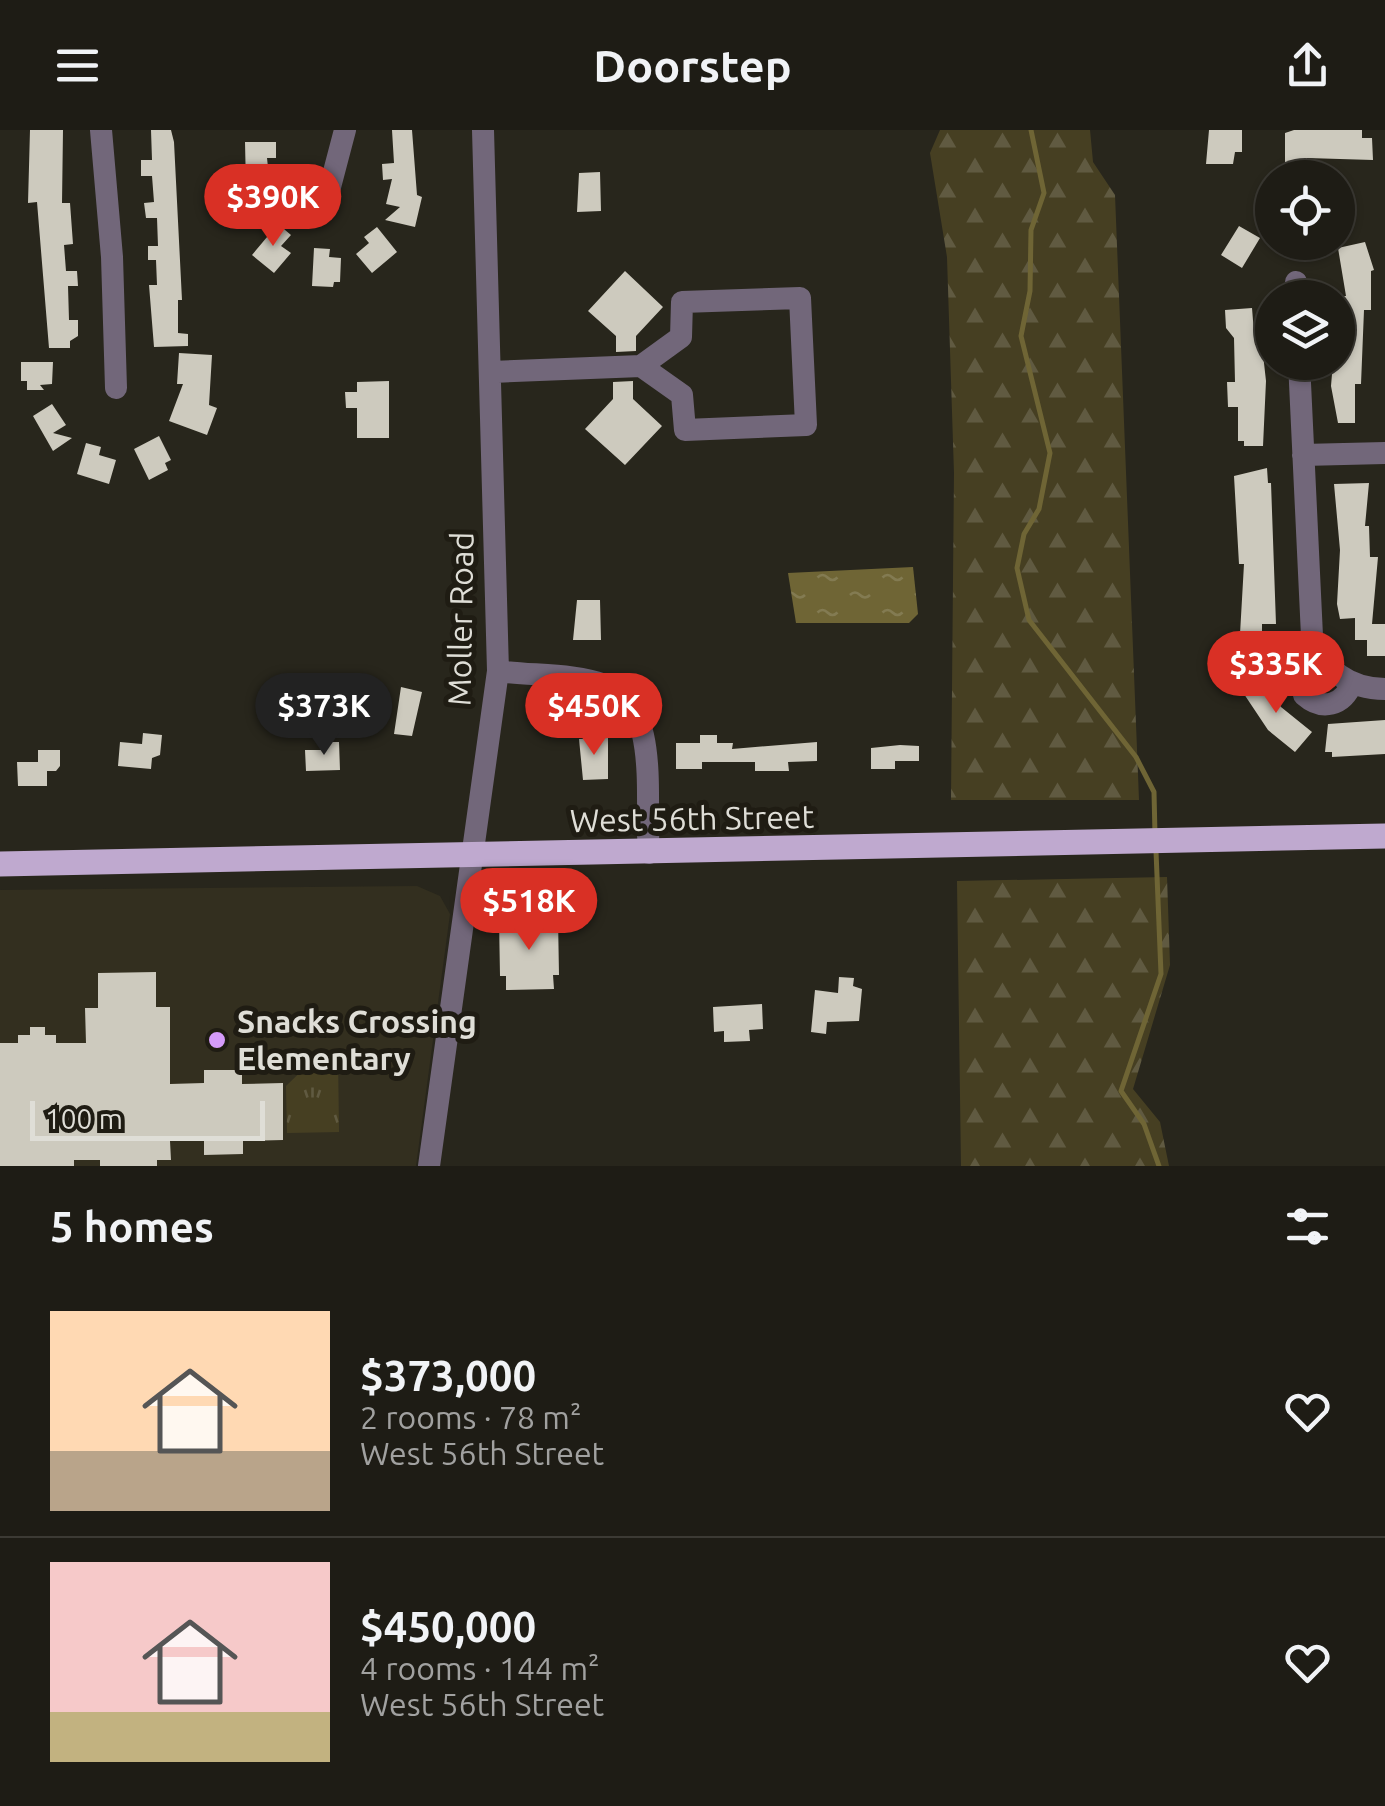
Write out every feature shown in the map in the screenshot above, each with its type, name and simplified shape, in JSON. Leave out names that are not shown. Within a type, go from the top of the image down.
[{"type":"main road","name":"West 56th Street","points":[[0,864],[1385,836]]},
{"type":"street","points":[[100,130],[112,245],[116,388]]},
{"type":"street","points":[[330,188],[345,130]]},
{"type":"street","name":"Moller Road","points":[[429,1166],[498,672],[483,130]]},
{"type":"street","points":[[492,372],[641,366],[681,337],[682,302],[800,298],[806,425],[685,430],[682,395],[641,366]]},
{"type":"street","points":[[1300,380],[1310,626],[1318,651],[1334,673],[1352,683],[1385,690]]},
{"type":"street","points":[[1303,454],[1385,453]]},
{"type":"street","points":[[1318,651],[1302,664],[1299,674],[1301,689],[1309,699],[1322,705],[1341,701],[1352,683]]},
{"type":"street","points":[[498,672],[603,683],[633,704],[644,729],[648,853]]},
{"type":"shaded area","name":"Snacks Crossing Elementary","points":[[417,886],[440,896],[450,914],[416,1166],[0,1166],[0,890]]},
{"type":"green space","points":[[940,130],[1090,130],[1093,162],[1115,195],[1139,800],[951,800],[954,473],[947,257],[930,153]]},
{"type":"green space","points":[[1167,877],[1170,965],[1133,1089],[1160,1122],[1169,1166],[961,1166],[957,881]]},
{"type":"green space","points":[[315,1058],[338,1058],[339,1132],[287,1133],[286,1086]]},
{"type":"water","points":[[913,567],[918,614],[909,623],[796,623],[788,573]]},
{"type":"building","points":[[30,130],[63,130],[62,203],[70,203],[73,244],[64,245],[66,271],[77,271],[78,286],[68,286],[69,320],[78,320],[78,336],[70,341],[70,348],[49,348],[37,202],[28,203]]},
{"type":"building","points":[[151,130],[171,130],[174,142],[182,300],[178,300],[178,333],[188,334],[188,346],[154,347],[149,285],[157,285],[156,260],[148,260],[148,246],[158,246],[157,218],[146,218],[144,203],[154,202],[152,176],[141,176],[141,160],[152,160]]},
{"type":"building","points":[[392,130],[412,130],[417,195],[422,197],[415,227],[385,220],[400,207],[386,204],[392,179],[383,180],[382,164],[394,163]]},
{"type":"building","points":[[1209,130],[1242,130],[1242,152],[1235,152],[1233,164],[1206,164]]},
{"type":"building","points":[[1362,130],[1362,138],[1372,138],[1373,160],[1285,160],[1285,133]]},
{"type":"building","points":[[245,142],[276,142],[276,158],[267,158],[272,204],[257,206],[267,214],[246,219],[240,188],[246,187]]},
{"type":"building","points":[[600,172],[601,211],[577,212],[579,173]]},
{"type":"building","points":[[278,224],[291,235],[281,246],[291,253],[274,273],[252,255]]},
{"type":"building","points":[[1239,226],[1255,235],[1255,246],[1242,268],[1221,255]]},
{"type":"building","points":[[377,227],[397,252],[372,273],[356,254],[369,243],[364,237]]},
{"type":"building","points":[[1365,242],[1374,270],[1371,310],[1364,310],[1361,384],[1355,384],[1355,423],[1338,423],[1332,380],[1355,380],[1355,280],[1343,280],[1340,260],[1355,260],[1355,244]]},
{"type":"building","points":[[314,248],[330,249],[329,257],[341,258],[340,282],[334,282],[333,287],[312,286]]},
{"type":"building","points":[[625,271],[663,307],[636,336],[636,351],[616,352],[616,336],[588,311]]},
{"type":"building","points":[[1252,308],[1255,380],[1266,381],[1263,446],[1244,446],[1244,441],[1238,441],[1238,407],[1228,407],[1227,382],[1235,382],[1234,338],[1226,328],[1225,310]]},
{"type":"building","points":[[179,353],[212,355],[209,405],[217,408],[207,435],[169,421],[183,384],[177,384]]},
{"type":"building","points":[[21,362],[53,362],[52,384],[40,385],[44,390],[27,390],[27,381],[21,381]]},
{"type":"building","points":[[389,381],[389,438],[357,438],[357,408],[346,408],[345,392],[357,392],[357,382]]},
{"type":"building","points":[[633,381],[633,399],[662,426],[625,465],[585,429],[613,399],[613,382]]},
{"type":"building","points":[[52,404],[66,425],[53,433],[72,438],[53,451],[33,416]]},
{"type":"building","points":[[159,436],[171,460],[165,463],[168,470],[149,480],[134,449]]},
{"type":"building","points":[[86,443],[101,447],[99,455],[116,460],[109,484],[77,474]]},
{"type":"building","points":[[1267,468],[1271,483],[1276,624],[1262,624],[1262,653],[1273,653],[1273,670],[1238,669],[1244,564],[1239,564],[1234,476]]},
{"type":"building","points":[[1369,483],[1365,526],[1369,526],[1370,557],[1378,557],[1372,624],[1385,624],[1385,656],[1367,656],[1367,640],[1355,640],[1355,618],[1340,619],[1337,604],[1340,550],[1334,484]]},
{"type":"building","points":[[577,600],[600,600],[601,640],[573,640]]},
{"type":"building","points":[[1261,679],[1281,707],[1312,732],[1295,752],[1268,730],[1242,691]]},
{"type":"building","points":[[401,687],[422,692],[412,736],[394,734]]},
{"type":"building","points":[[1385,720],[1385,754],[1332,757],[1332,752],[1325,752],[1328,724]]},
{"type":"building","points":[[143,733],[162,735],[160,755],[152,758],[151,769],[118,766],[120,742],[142,744]]},
{"type":"building","points":[[700,735],[717,735],[717,743],[733,743],[732,749],[817,742],[817,761],[788,762],[789,771],[755,771],[755,762],[702,762],[702,769],[676,769],[676,743],[700,743]]},
{"type":"building","points":[[608,738],[608,779],[583,780],[579,739]]},
{"type":"building","points":[[321,742],[339,742],[340,770],[306,771],[305,750],[321,750]]},
{"type":"building","points":[[919,746],[919,761],[895,761],[895,769],[871,769],[871,748]]},
{"type":"building","points":[[38,750],[60,750],[60,766],[56,771],[47,771],[47,786],[18,786],[17,762],[38,762]]},
{"type":"building","points":[[558,918],[559,975],[553,975],[554,989],[506,990],[506,976],[500,976],[499,919]]},
{"type":"building","points":[[156,972],[156,1007],[170,1007],[170,1084],[204,1083],[204,1070],[242,1070],[242,1084],[283,1083],[283,1140],[243,1141],[243,1154],[204,1155],[204,1141],[170,1141],[171,1160],[157,1160],[157,1166],[100,1166],[100,1160],[74,1160],[74,1166],[0,1166],[0,1043],[18,1043],[18,1035],[30,1035],[30,1027],[45,1027],[45,1035],[56,1035],[56,1043],[86,1043],[85,1008],[98,1008],[98,973]]},
{"type":"building","points":[[839,977],[854,978],[853,986],[862,989],[859,1021],[827,1022],[826,1034],[811,1032],[815,990],[838,993]]},
{"type":"building","points":[[762,1004],[763,1029],[749,1030],[750,1041],[724,1042],[724,1031],[714,1032],[713,1007]]},
{"type":"waterway","points":[[1031,130],[1044,193],[1031,230],[1030,291],[1021,336],[1050,453],[1039,509],[1024,534],[1017,568],[1029,620],[1136,757],[1154,792],[1155,835]]},
{"type":"waterway","points":[[1156,851],[1161,974],[1121,1091],[1144,1124],[1159,1166]]},
{"type":"place","name":"Snacks Crossing Elementary","points":[[217,1040]]}]
